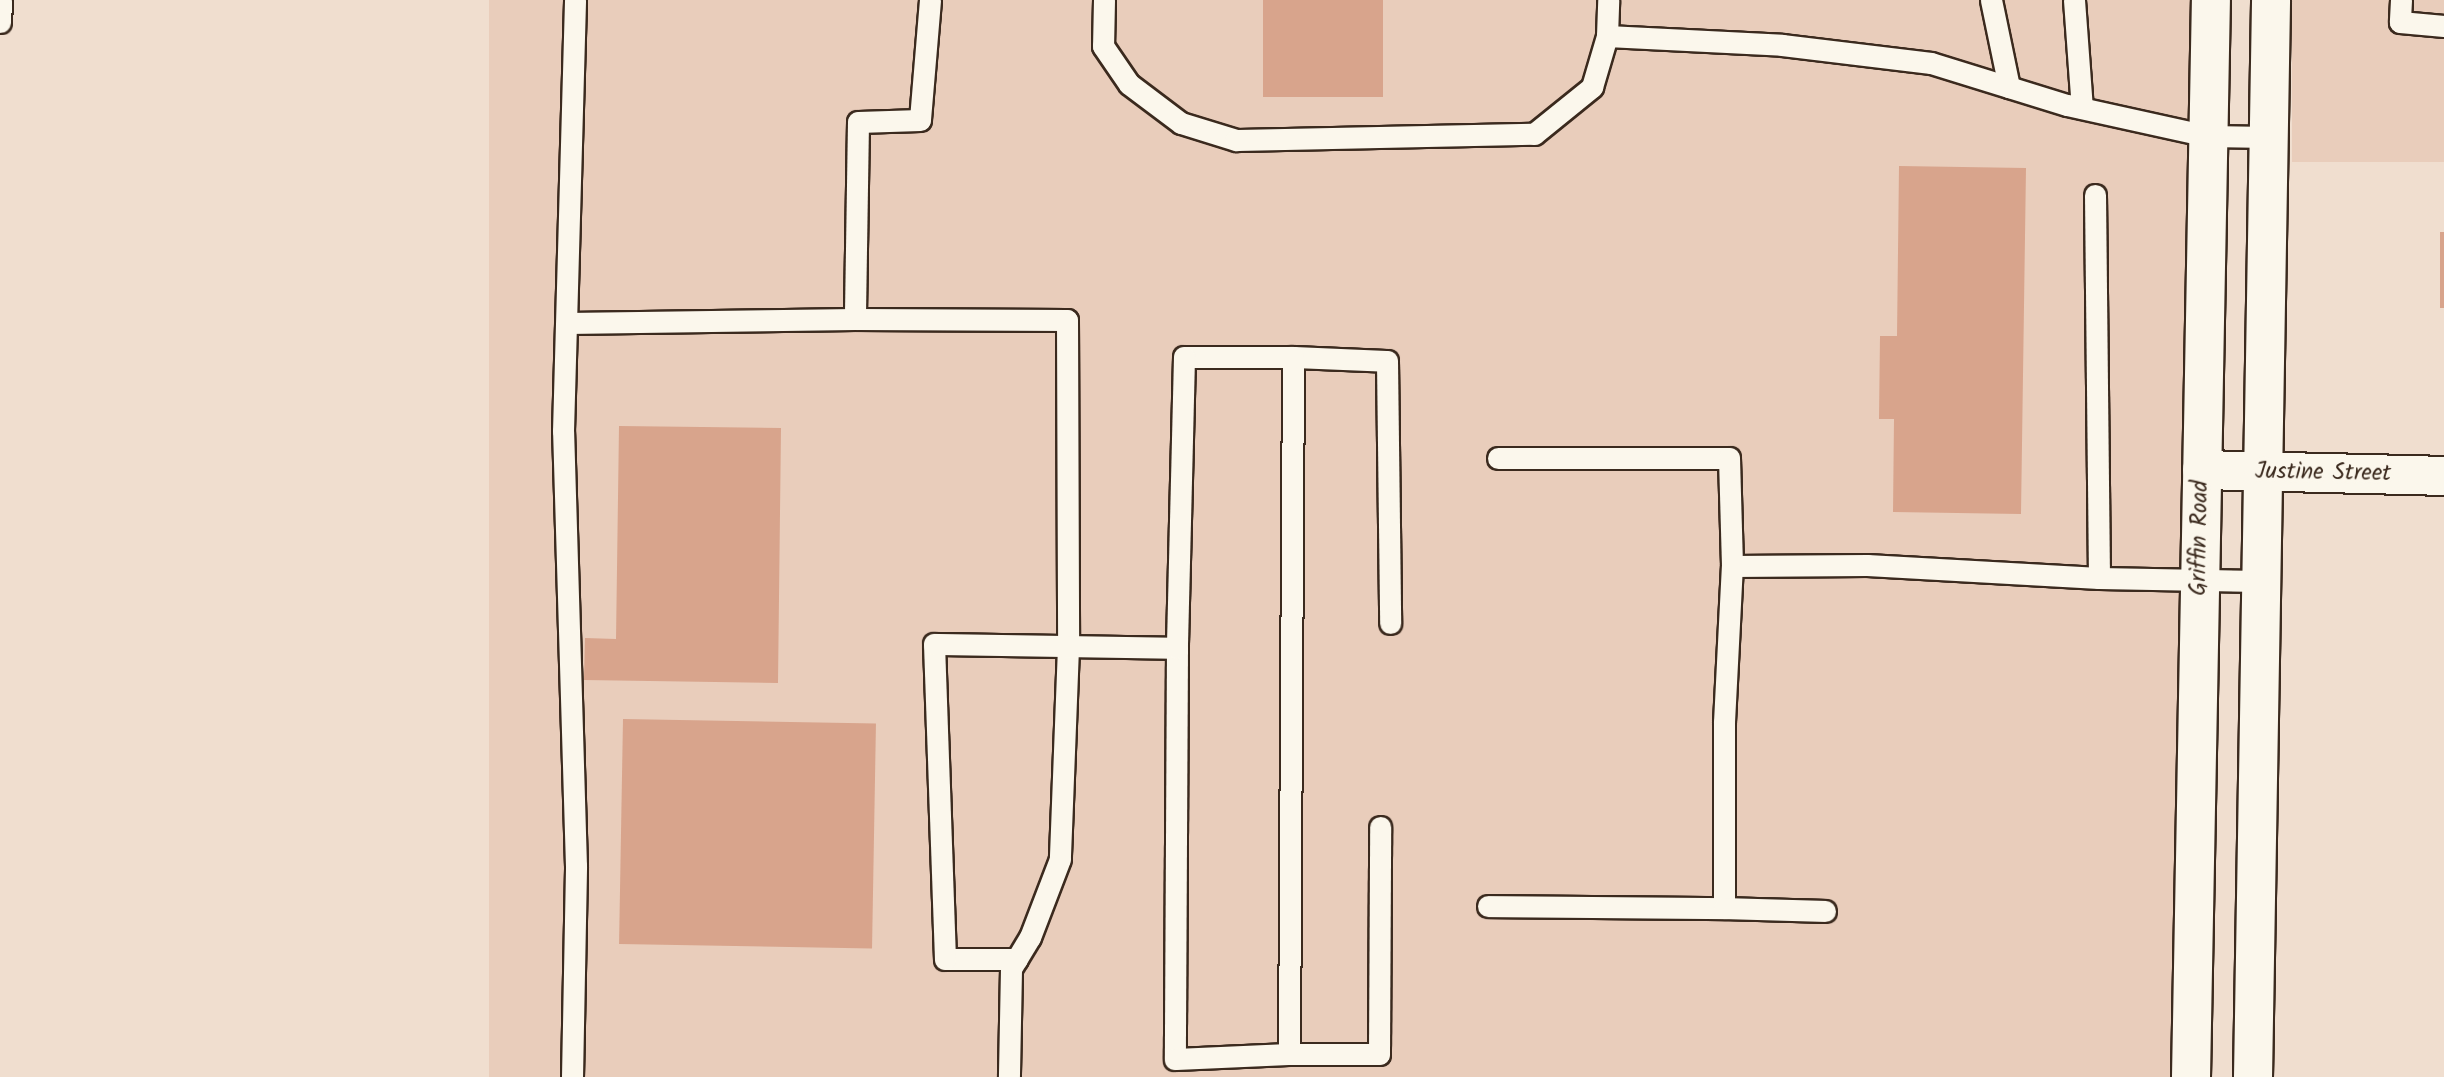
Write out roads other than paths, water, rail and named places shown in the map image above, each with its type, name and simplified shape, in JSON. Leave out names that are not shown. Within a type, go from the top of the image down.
[{"type":"street","name":"Griffin Road","points":[[2191,1077],[2211,0]]},
{"type":"street","points":[[2253,1077],[2271,0]]},
{"type":"street","name":"Justine Street","points":[[2202,470],[2444,476]]},
{"type":"lane","points":[[0,22],[1,0]]},
{"type":"lane","points":[[572,1077],[576,866],[563,430],[575,0]]},
{"type":"lane","points":[[855,319],[858,122],[920,120],[930,0]]},
{"type":"lane","points":[[1104,0],[1103,46],[1129,84],[1181,123],[1237,140],[1534,134],[1592,87],[1607,36],[1608,0]]},
{"type":"lane","points":[[1991,0],[2010,87]]},
{"type":"lane","points":[[2074,0],[2082,108]]},
{"type":"lane","points":[[2401,0],[2400,22],[2444,26]]},
{"type":"lane","points":[[1607,36],[1782,45],[1904,60],[2082,108],[2208,136],[2269,137]]},
{"type":"lane","points":[[2095,195],[2099,579]]},
{"type":"lane","points":[[567,323],[855,319],[1067,320],[1068,647],[1060,859],[1030,937],[1011,969],[1010,1077]]},
{"type":"lane","points":[[1289,1054],[1293,356]]},
{"type":"lane","points":[[1380,827],[1379,1054],[1289,1054],[1175,1059],[1177,648],[1184,357],[1293,356],[1387,361],[1390,623]]},
{"type":"lane","points":[[1498,458],[1729,458],[1732,566],[1724,723],[1724,908]]},
{"type":"lane","points":[[1732,566],[1867,565],[2099,579],[2261,581]]},
{"type":"lane","points":[[1017,959],[946,959],[934,644],[1177,648]]},
{"type":"lane","points":[[1488,906],[1825,911]]}]
